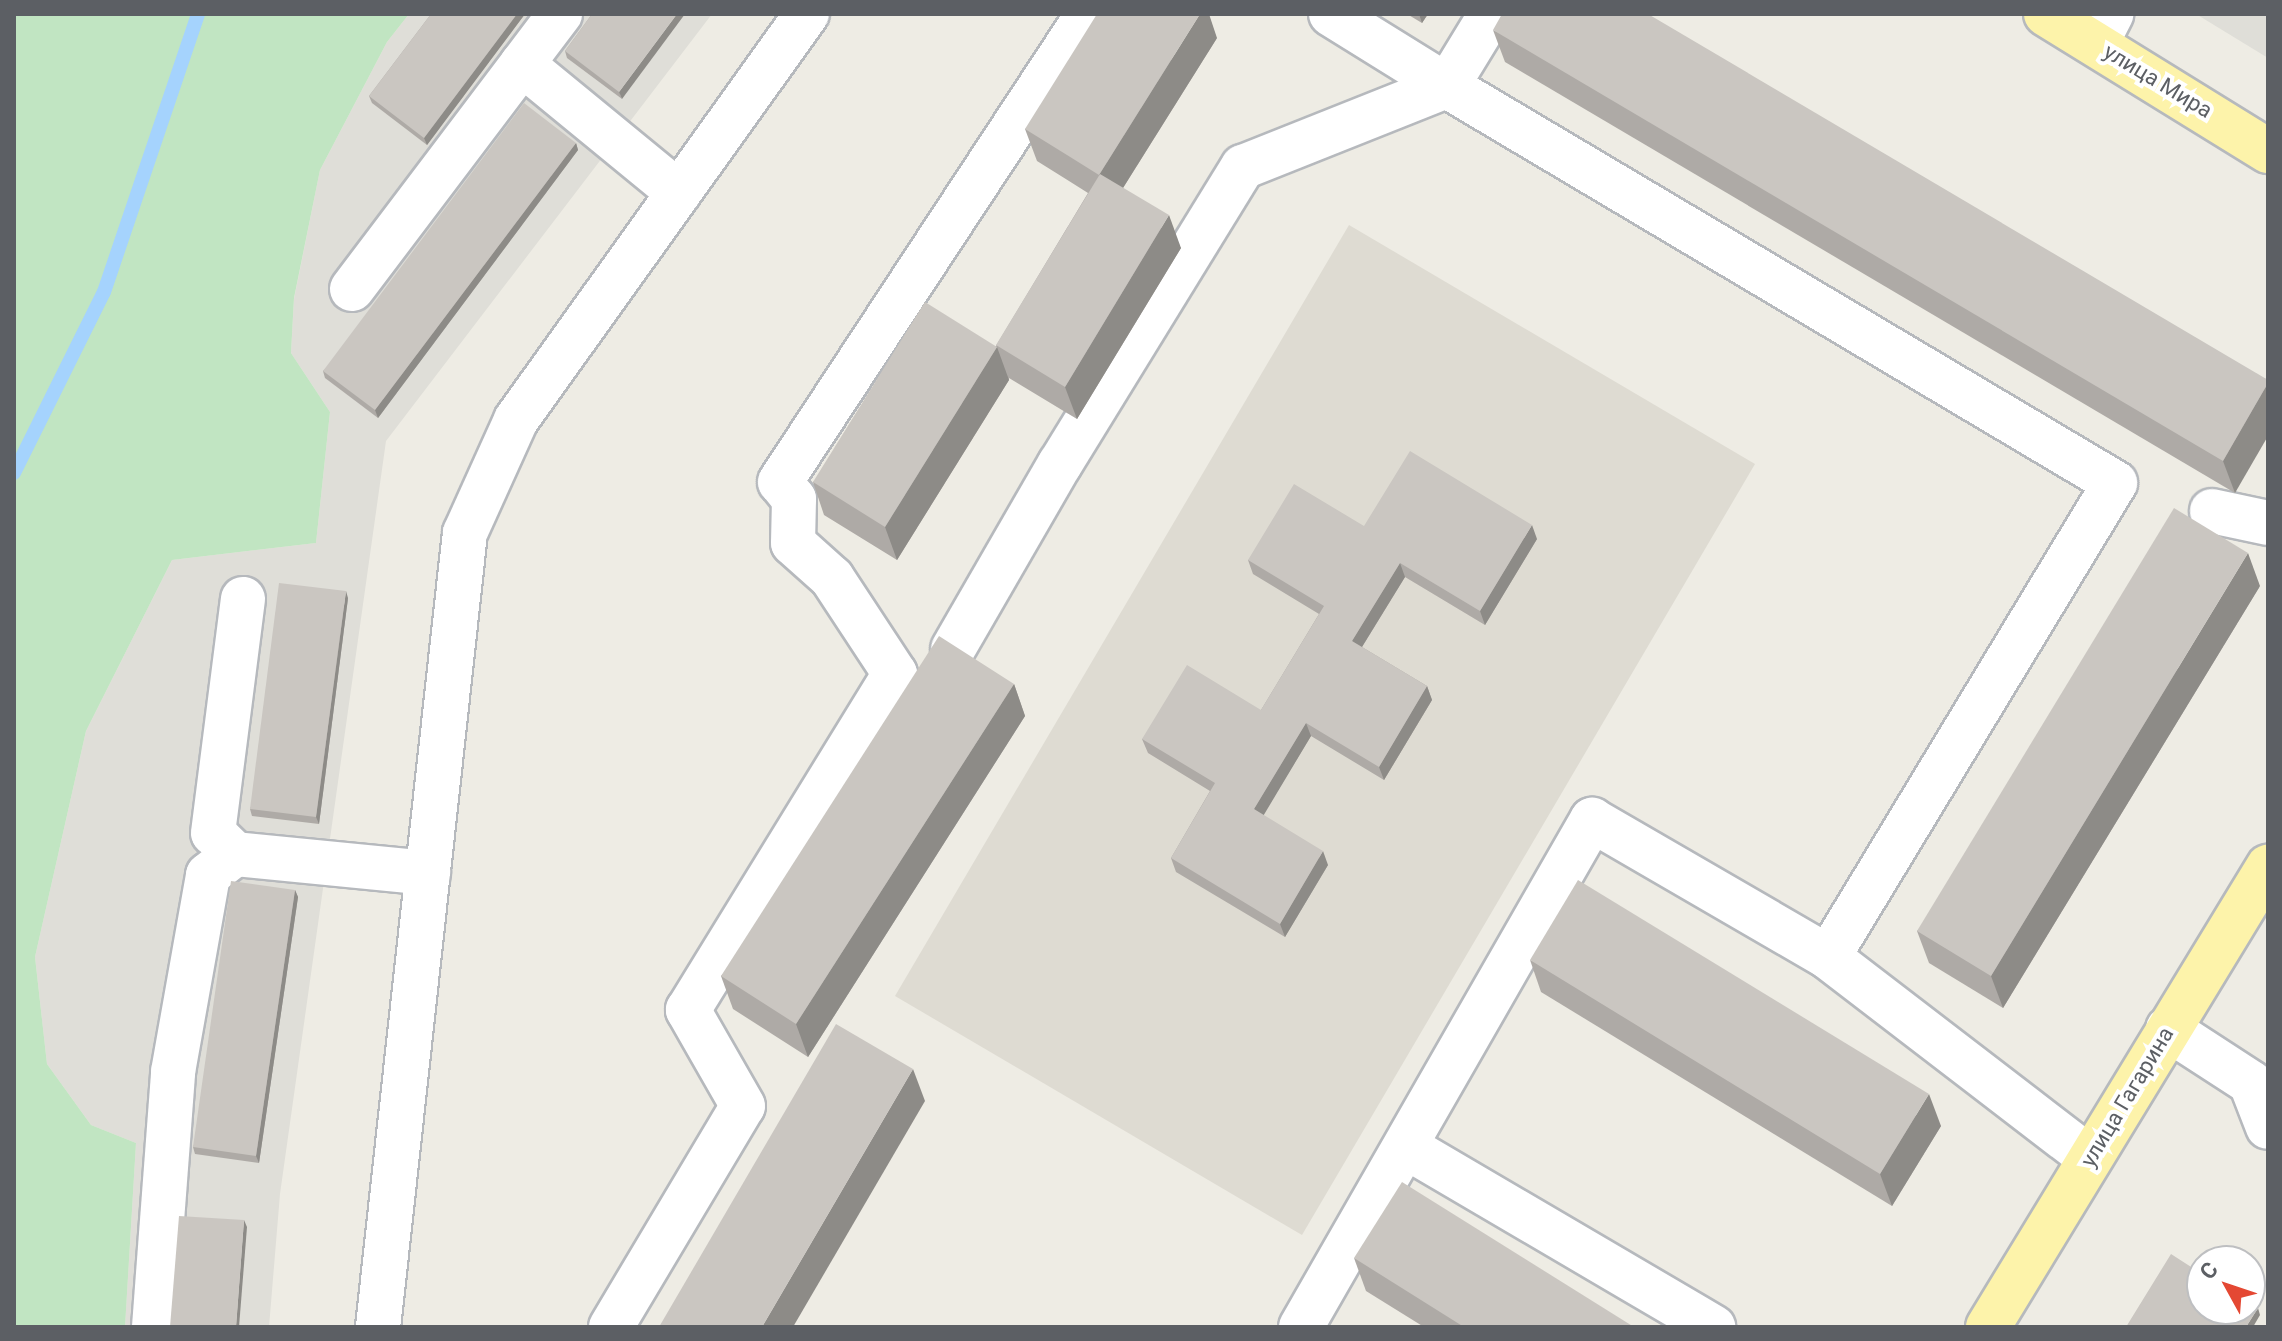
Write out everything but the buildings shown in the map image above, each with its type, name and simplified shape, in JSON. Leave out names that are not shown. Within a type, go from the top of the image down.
[{"type":"main road","name":"улица Мира","points":[[2046,14],[2103,29],[2268,151]]},
{"type":"main road","name":"улица Гагарина","points":[[1988,1327],[2268,867]]},
{"type":"street","points":[[352,289],[560,14]]},
{"type":"street","points":[[378,1327],[465,533],[516,420],[807,14]]},
{"type":"street","points":[[611,1327],[743,1106],[688,1010],[895,674],[832,578],[793,543],[794,499],[780,482],[969,188],[1088,14]]},
{"type":"street","points":[[1331,14],[2115,483],[1828,957]]},
{"type":"street","points":[[953,649],[1060,464],[1243,167],[1447,86],[1491,14]]},
{"type":"street","points":[[522,64],[679,193]]},
{"type":"street","points":[[2212,511],[2268,523]]},
{"type":"street","points":[[243,599],[213,833],[235,854],[428,873]]},
{"type":"street","points":[[1301,1327],[1408,1148],[1592,820],[1828,957],[2090,1158]]},
{"type":"street","points":[[154,1327],[173,1072],[208,875],[235,854]]},
{"type":"street","points":[[2168,1029],[2251,1083],[2268,1127]]},
{"type":"street","points":[[1408,1148],[1713,1327]]},
{"type":"shaded area","points":[[409,14],[712,14],[386,441],[280,1194],[269,1327],[125,1327],[136,1143],[91,1125],[47,1064],[35,957],[86,731],[172,560],[316,543],[330,412],[291,353],[294,299],[320,170],[387,42]]},
{"type":"shaded area","points":[[2196,14],[2268,14],[2268,58]]},
{"type":"shaded area","points":[[1349,225],[1755,464],[1302,1235],[895,996]]},
{"type":"green space","points":[[14,14],[409,14],[387,42],[320,170],[294,298],[291,353],[330,412],[316,543],[172,560],[86,731],[35,957],[47,1064],[91,1125],[136,1143],[125,1327],[14,1327]]},
{"type":"waterway","points":[[14,473],[104,292],[198,14]]}]
